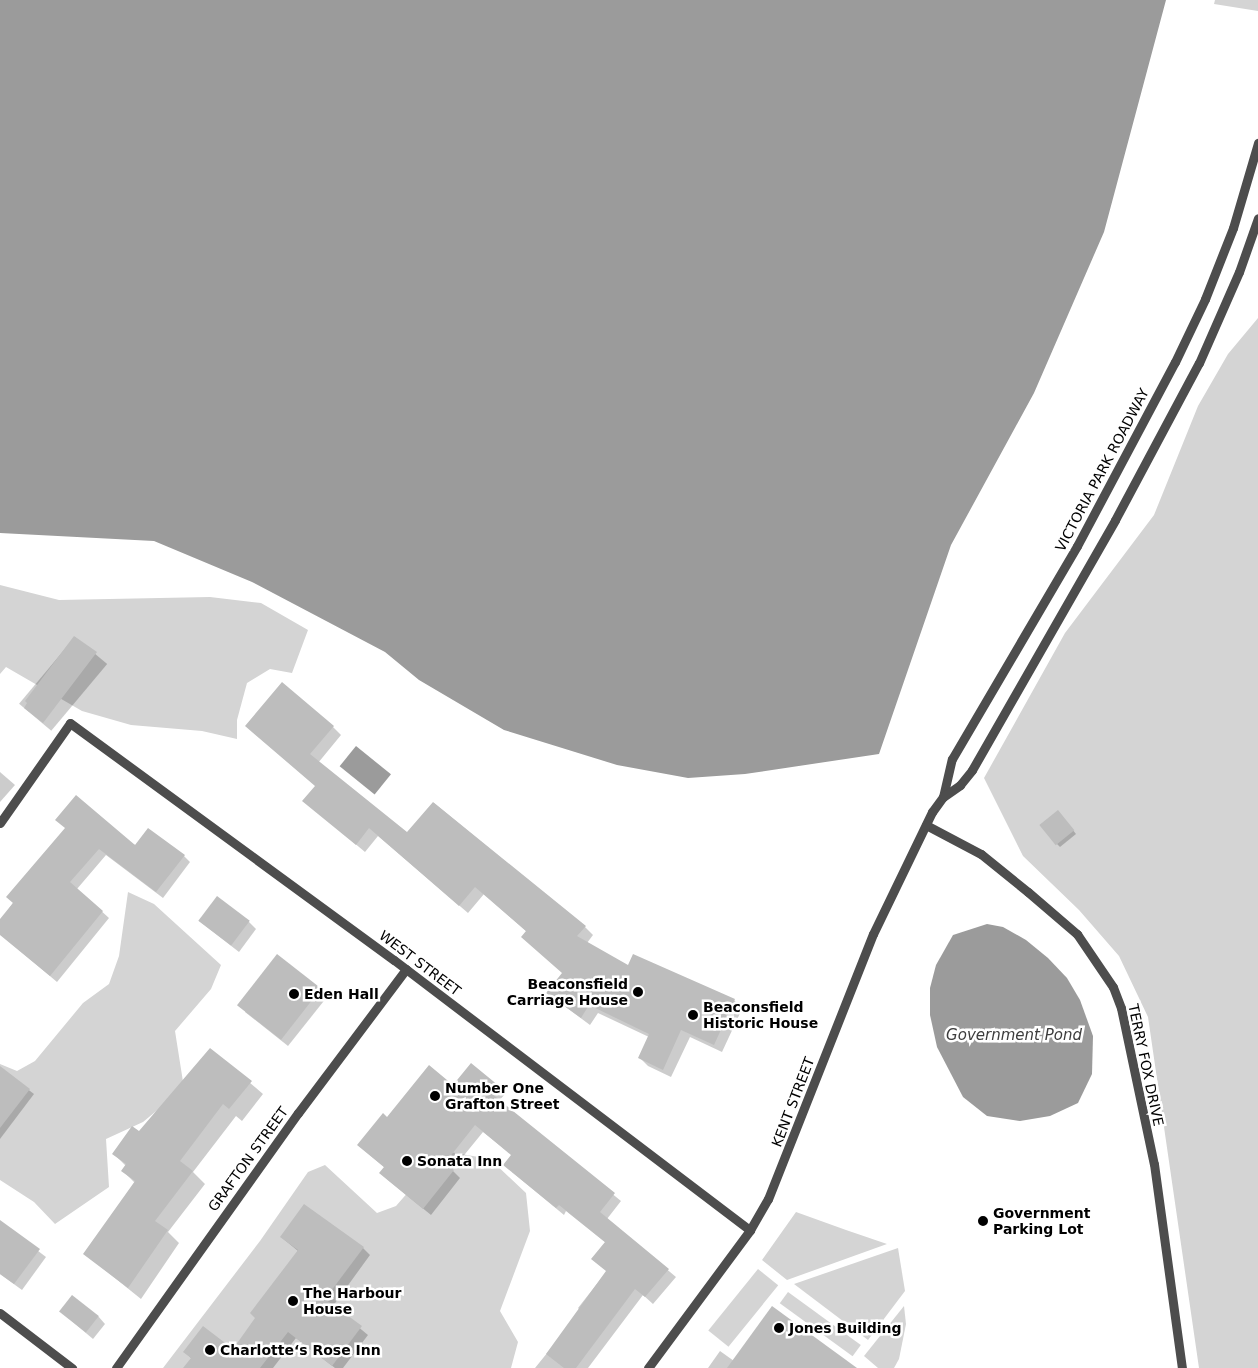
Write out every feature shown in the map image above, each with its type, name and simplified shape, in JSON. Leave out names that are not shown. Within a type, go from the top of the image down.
[{"type":"street","name":"VICTORIA PARK ROADWAY","points":[[926,825],[943,797],[952,759],[1077,546],[1175,362],[1205,299],[1233,228],[1258,143]]},
{"type":"street","name":"VICTORIA PARK ROADWAY","points":[[943,797],[960,785],[972,770],[1124,504],[1199,363],[1239,272],[1258,218]]},
{"type":"street","name":"WEST STREET","points":[[0,822],[70,723],[406,969],[750,1230]]},
{"type":"street","name":"KENT STREET","points":[[648,1368],[750,1230],[786,1161],[873,934],[926,825]]},
{"type":"street","name":"TERRY FOX DRIVE","points":[[926,825],[980,854],[1077,934],[1113,988],[1121,1008],[1154,1164],[1182,1368]]},
{"type":"street","name":"GRAFTON STREET","points":[[116,1368],[287,1128],[406,969]]},
{"type":"street","points":[[0,1313],[72,1368]]},
{"type":"shaded area","points":[[1215,0],[1258,0],[1258,11],[1214,4]]},
{"type":"shaded area","points":[[1258,318],[1258,1368],[1199,1368],[1148,1017],[1119,956],[1079,910],[1023,856],[984,778],[1065,633],[1154,515],[1198,406],[1228,354]]},
{"type":"shaded area","points":[[0,585],[59,600],[210,597],[261,603],[308,630],[292,673],[270,669],[247,683],[237,720],[237,739],[202,731],[131,725],[82,711],[6,667],[0,674]]},
{"type":"shaded area","points":[[128,892],[154,904],[221,965],[211,989],[175,1031],[184,1088],[143,1122],[106,1139],[109,1187],[55,1224],[34,1202],[0,1180],[0,1064],[17,1071],[35,1061],[83,1003],[109,984],[119,956]]},
{"type":"shaded area","points":[[444,1151],[490,1159],[526,1193],[530,1231],[500,1311],[518,1342],[511,1368],[163,1368],[260,1241],[308,1172],[325,1165],[377,1213],[396,1206]]},
{"type":"shaded area","points":[[796,1212],[887,1244],[787,1280],[762,1260]]},
{"type":"shaded area","points":[[898,1248],[905,1291],[868,1340],[794,1284]]},
{"type":"shaded area","points":[[758,1269],[778,1285],[728,1347],[708,1330]]},
{"type":"shaded area","points":[[788,1292],[861,1345],[853,1356],[780,1303]]},
{"type":"shaded area","points":[[904,1306],[906,1324],[899,1359],[894,1368],[878,1368],[864,1356]]},
{"type":"water","points":[[0,0],[1166,0],[1104,232],[1034,393],[951,545],[879,754],[745,774],[688,778],[617,765],[504,730],[419,680],[385,652],[252,582],[154,541],[0,533]]},
{"type":"water","points":[[356,746],[391,774],[375,795],[340,766]]},
{"type":"water","name":"Government Pond","points":[[987,924],[1003,927],[1026,940],[1048,958],[1067,978],[1080,1000],[1093,1036],[1092,1074],[1078,1103],[1050,1116],[1020,1121],[987,1116],[963,1097],[937,1047],[930,1015],[930,988],[936,965],[953,935]]},
{"type":"building","points":[[74,636],[97,652],[43,723],[24,708],[27,703],[25,701]]},
{"type":"building","points":[[282,682],[334,726],[310,754],[407,832],[433,802],[586,926],[577,936],[628,965],[633,954],[735,999],[714,1045],[681,1030],[663,1070],[638,1058],[649,1034],[589,1005],[581,1018],[546,993],[562,973],[521,937],[526,931],[475,887],[459,906],[369,828],[356,845],[302,801],[315,786],[245,726]]},
{"type":"building","points":[[76,795],[135,845],[148,828],[185,855],[156,892],[99,849],[70,882],[103,911],[50,976],[0,935],[0,919],[13,903],[6,897],[65,828],[55,820]]},
{"type":"building","points":[[1058,810],[1074,830],[1056,845],[1039,825]]},
{"type":"building","points":[[217,896],[250,921],[231,945],[198,921]]},
{"type":"building","points":[[277,954],[321,988],[281,1040],[237,1005]]},
{"type":"building","points":[[210,1048],[252,1081],[229,1109],[223,1104],[180,1161],[193,1171],[155,1221],[168,1230],[128,1288],[83,1254],[135,1181],[121,1171],[126,1164],[112,1154],[132,1126],[139,1131]]},
{"type":"building","points":[[471,1063],[499,1086],[492,1094],[615,1193],[600,1212],[669,1269],[645,1297],[635,1289],[576,1368],[564,1368],[546,1354],[606,1271],[591,1259],[605,1242],[559,1205],[556,1208],[503,1165],[511,1155],[475,1125],[445,1163],[454,1170],[423,1209],[379,1173],[384,1167],[357,1145],[383,1113],[387,1117],[429,1065],[453,1085]]},
{"type":"building","points":[[0,1066],[30,1089],[0,1128]]},
{"type":"building","points":[[304,1204],[364,1247],[325,1299],[362,1326],[332,1366],[288,1332],[260,1368],[183,1368],[191,1358],[183,1352],[203,1326],[233,1349],[255,1318],[250,1313],[298,1250],[280,1237]]},
{"type":"building","points":[[0,1220],[40,1249],[14,1284],[0,1274]]},
{"type":"building","points":[[72,1295],[99,1316],[86,1332],[59,1312]]},
{"type":"building","name":"Jones Building","points":[[772,1306],[857,1368],[727,1368]]},
{"type":"place","name":"Beaconsfield Carriage House","points":[[638,992]]},
{"type":"place","name":"Eden Hall","points":[[294,994]]},
{"type":"place","name":"Beaconsfield Historic House","points":[[693,1015]]},
{"type":"place","name":"Number One Grafton Street","points":[[435,1096]]},
{"type":"place","name":"Sonata Inn","points":[[407,1161]]},
{"type":"place","name":"Government Parking Lot","points":[[983,1221]]},
{"type":"place","name":"The Harbour House","points":[[293,1301]]},
{"type":"place","name":"Jones Building","points":[[779,1328]]},
{"type":"place","name":"Charlotte‘s Rose Inn","points":[[210,1350]]}]
